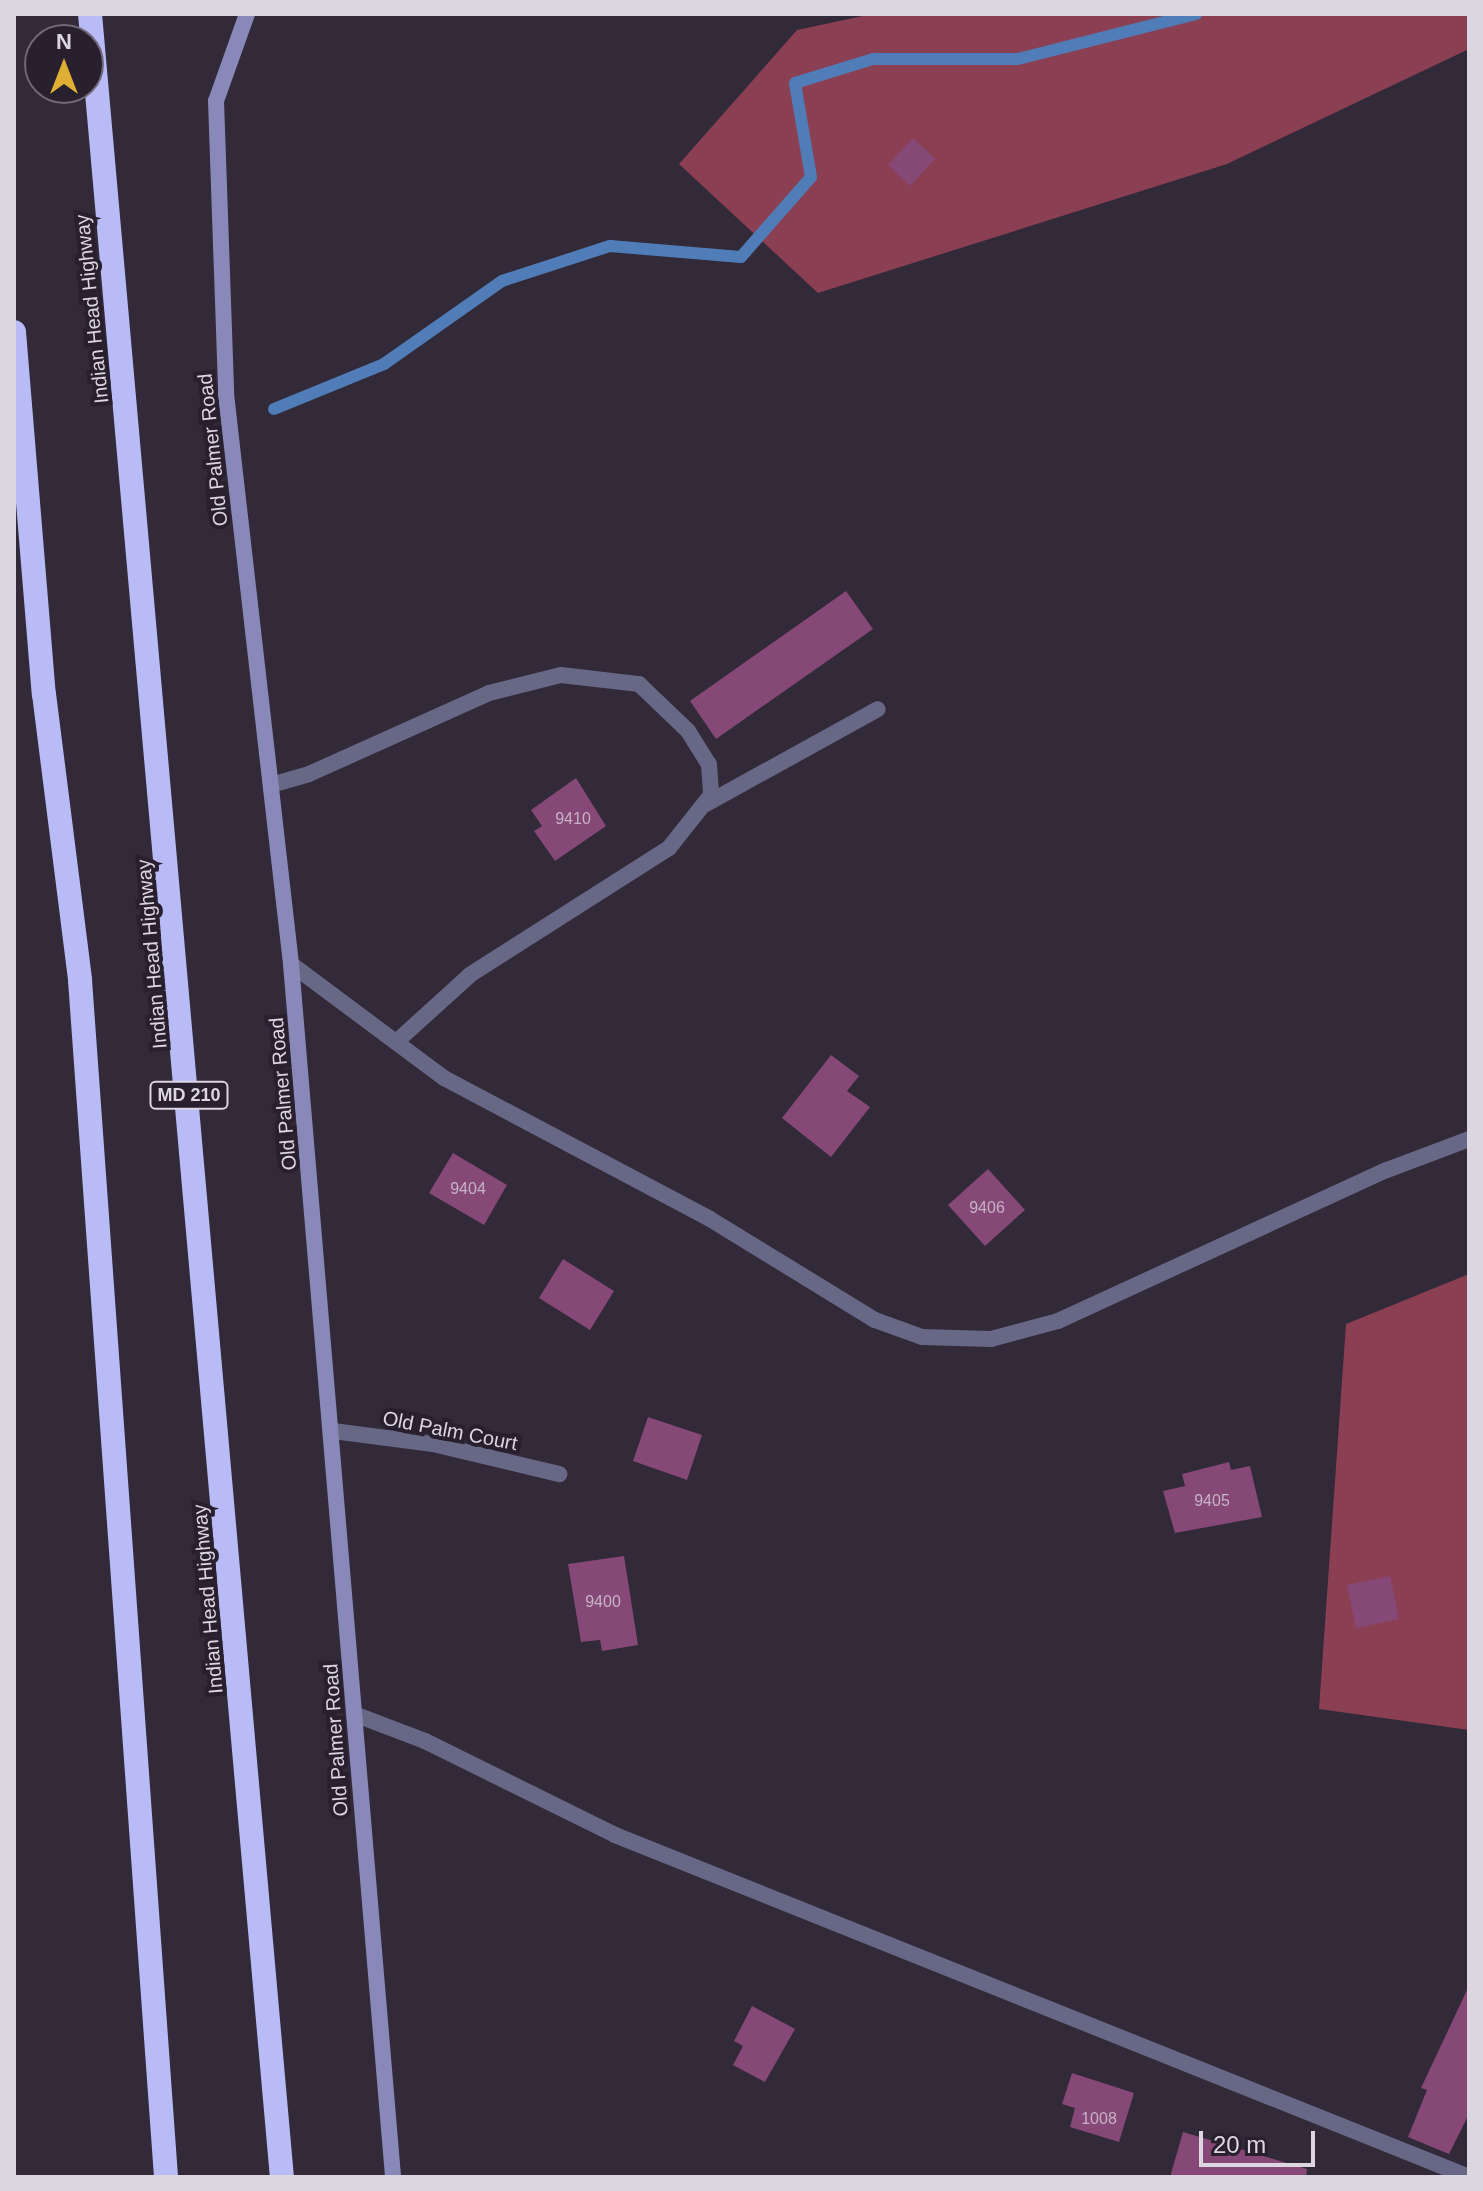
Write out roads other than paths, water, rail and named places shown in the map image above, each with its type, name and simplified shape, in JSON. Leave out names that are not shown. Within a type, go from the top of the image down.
[{"type":"highway","name":"Indian Head Highway","points":[[90,14],[282,2177]]},
{"type":"highway","points":[[14,332],[44,694],[80,980],[166,2177]]},
{"type":"street","name":"Old Palmer Road","points":[[247,14],[216,101],[215,216],[226,394],[291,964],[333,1431],[393,2177]]},
{"type":"street","points":[[271,785],[309,774],[489,693],[561,675],[600,675],[639,684],[688,731],[709,764],[711,795],[669,848],[470,975],[396,1042]]},
{"type":"street","points":[[706,804],[878,709]]},
{"type":"street","points":[[291,964],[444,1078],[710,1219],[875,1320],[949,1340],[991,1339],[1058,1321],[1387,1170],[1469,1139]]},
{"type":"street","name":"Old Palm Court","points":[[333,1431],[433,1444],[559,1474]]},
{"type":"street","points":[[354,1714],[425,1741],[615,1835],[1469,2177]]},
{"type":"waterway","points":[[274,409],[384,364],[502,281],[610,246],[741,257],[811,177],[795,83],[873,59],[1018,59],[1196,14]]}]
